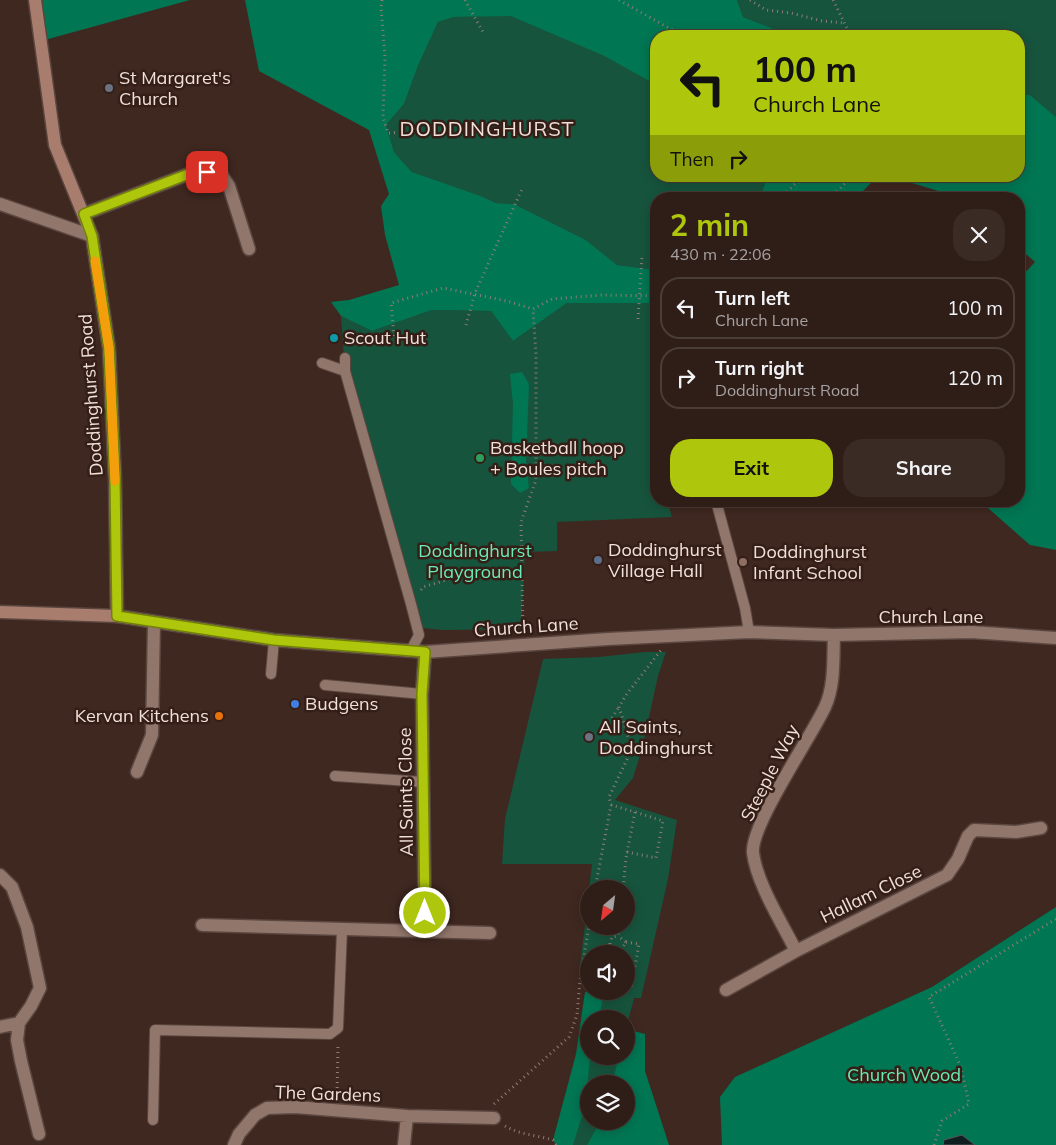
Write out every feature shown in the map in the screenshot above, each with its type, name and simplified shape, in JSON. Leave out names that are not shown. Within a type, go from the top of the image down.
[{"type":"street","name":"Doddinghurst Road","points":[[35,0],[55,145],[92,236],[109,348],[115,479],[117,616]]},
{"type":"street","points":[[84,214],[186,175],[207,172],[221,174],[229,186],[249,250]]},
{"type":"street","points":[[0,204],[92,236]]},
{"type":"street","name":"Church Lane","points":[[0,612],[117,616],[274,640],[425,652],[524,644],[749,632],[834,636],[971,632],[1056,638]]},
{"type":"street","points":[[137,772],[152,735],[154,622]]},
{"type":"street","name":"Steeple Way","points":[[796,951],[760,878],[753,851],[761,822],[826,706],[832,684],[834,636]]},
{"type":"street","name":"All Saints Close","points":[[425,652],[422,694],[425,931]]},
{"type":"street","name":"Hallam Close","points":[[726,990],[796,951],[947,875],[958,860],[968,836],[974,830],[1016,832],[1041,828]]},
{"type":"street","points":[[0,875],[12,887],[27,926],[40,988],[31,1006],[19,1023],[17,1040],[20,1061],[39,1134]]},
{"type":"street","points":[[202,925],[490,933]]},
{"type":"street","points":[[0,1027],[19,1023]]},
{"type":"street","name":"The Gardens","points":[[234,1145],[255,1115],[267,1108],[295,1108],[407,1116],[494,1118]]},
{"type":"street","points":[[404,1145],[407,1116]]},
{"type":"lane","points":[[345,358],[344,371],[419,635],[411,650]]},
{"type":"lane","points":[[322,363],[344,371]]},
{"type":"lane","points":[[718,507],[745,608],[749,632]]},
{"type":"lane","points":[[271,674],[274,640]]},
{"type":"lane","points":[[325,685],[422,694]]},
{"type":"lane","points":[[335,776],[424,782]]},
{"type":"lane","points":[[153,1120],[155,1030],[330,1034],[338,1028],[342,930]]},
{"type":"path","points":[[382,0],[385,57],[383,117],[388,133],[405,132]]},
{"type":"path","points":[[465,0],[483,32]]},
{"type":"path","points":[[619,0],[672,30]]},
{"type":"path","points":[[630,6],[631,0]]},
{"type":"path","points":[[750,0],[766,10],[791,13],[822,21],[844,23]]},
{"type":"path","points":[[833,0],[848,30]]},
{"type":"path","points":[[787,192],[799,182]]},
{"type":"path","points":[[837,192],[846,182]]},
{"type":"path","points":[[466,325],[475,293],[522,188]]},
{"type":"path","points":[[638,319],[642,256]]},
{"type":"path","points":[[394,336],[391,303],[443,288],[475,293],[533,309],[552,299],[602,295],[650,296]]},
{"type":"path","points":[[524,644],[521,522],[536,480],[536,355],[533,309]]},
{"type":"path","points":[[411,604],[423,587],[460,576],[522,572]]},
{"type":"path","points":[[612,718],[626,695],[671,636]]},
{"type":"path","points":[[597,880],[611,805],[608,797],[632,750],[619,707]]},
{"type":"path","points":[[611,805],[663,821],[656,858],[627,852]]},
{"type":"path","points":[[624,880],[635,812]]},
{"type":"path","points":[[934,1145],[942,1121],[969,1104],[961,1067],[929,997],[1056,919]]},
{"type":"path","points":[[479,1117],[568,1037],[577,1015],[580,980],[588,935]]},
{"type":"path","points":[[610,945],[612,937],[618,936],[626,942],[639,944],[635,966]]},
{"type":"path","points":[[337,1111],[338,1028]]},
{"type":"path","points":[[494,1118],[506,1127],[524,1135],[538,1135],[553,1140],[556,1145]]},
{"type":"green space","points":[[35,0],[190,0],[41,41]]},
{"type":"green space","points":[[245,0],[737,0],[743,17],[777,30],[650,30],[650,82],[604,56],[511,16],[454,17],[438,22],[418,66],[404,104],[386,125],[394,152],[412,172],[496,203],[514,204],[586,240],[617,265],[650,269],[650,303],[567,303],[513,341],[491,311],[432,310],[372,331],[341,316],[331,302],[349,300],[399,285],[385,235],[381,206],[389,194],[369,130],[259,71]]},
{"type":"green space","points":[[737,0],[1056,0],[1056,117],[1030,95],[1025,95],[1025,30],[777,30],[743,17]]},
{"type":"green space","points":[[511,15],[604,56],[650,82],[650,182],[765,182],[762,192],[650,192],[650,269],[617,265],[586,240],[514,204],[496,203],[412,172],[394,152],[386,125],[404,104],[418,66],[438,22],[454,17]]},
{"type":"green space","points":[[1025,95],[1030,95],[1056,117],[1056,550],[1030,545],[987,507],[1025,507],[1025,273],[1035,262],[1025,253],[1025,192],[942,192],[909,182],[1025,182]]},
{"type":"green space","points":[[765,182],[872,182],[862,192],[762,192]]},
{"type":"green space","name":"Doddinghurst Playground","points":[[567,303],[650,303],[650,507],[669,507],[672,517],[557,522],[557,551],[525,552],[521,629],[443,630],[422,628],[345,371],[341,316],[372,331],[432,310],[491,311],[513,341]]},
{"type":"green space","points":[[522,372],[529,384],[526,462],[529,488],[520,493],[511,484],[513,404],[510,374]]},
{"type":"green space","points":[[645,652],[666,652],[658,676],[642,749],[633,778],[615,800],[677,820],[668,879],[641,998],[635,998],[635,945],[582,945],[584,935],[635,935],[635,880],[590,880],[592,864],[502,864],[505,819],[543,659],[599,657]]},
{"type":"green space","name":"Church Wood","points":[[1056,907],[1056,1145],[722,1145],[720,1097],[735,1077],[932,987]]},
{"type":"green space","points":[[584,1000],[603,1000],[601,1010],[582,1010]]},
{"type":"green space","points":[[603,1000],[633,1000],[631,1010],[601,1010]]},
{"type":"green space","points":[[580,1026],[580,1065],[589,1065],[588,1075],[580,1075],[580,1122],[573,1145],[556,1145],[553,1140],[576,1054]]},
{"type":"green space","points":[[635,1031],[645,1034],[645,1071],[669,1145],[587,1145],[595,1130],[635,1130],[635,1075],[614,1075],[617,1065],[635,1065]]},
{"type":"green space","points":[[588,1065],[618,1065],[615,1075],[586,1075]]},
{"type":"green space","points":[[580,1108],[580,1130],[595,1130],[587,1145],[573,1145]]},
{"type":"shaded area","points":[[962,1135],[975,1145],[943,1145],[944,1140]]},
{"type":"slow traffic","points":[[95,261],[109,348],[115,481]]},
{"type":"place","name":"St Margaret's Church","points":[[109,88]]},
{"type":"place","name":"Scout Hut","points":[[334,338]]},
{"type":"place","name":"Basketball hoop + Boules pitch","points":[[480,458]]},
{"type":"place","name":"Doddinghurst Village Hall","points":[[598,560]]},
{"type":"place","name":"Doddinghurst Infant School","points":[[743,562]]},
{"type":"place","name":"Budgens","points":[[295,704]]},
{"type":"place","name":"Kervan Kitchens","points":[[219,716]]},
{"type":"place","name":"All Saints, Doddinghurst","points":[[589,737]]},
{"type":"district","name":"DODDINGHURST","points":[[487,129]]},
{"type":"route","points":[[207,172],[186,175],[84,214],[92,236],[109,348],[115,479],[117,616],[274,640],[425,652],[422,694],[425,913]]}]
